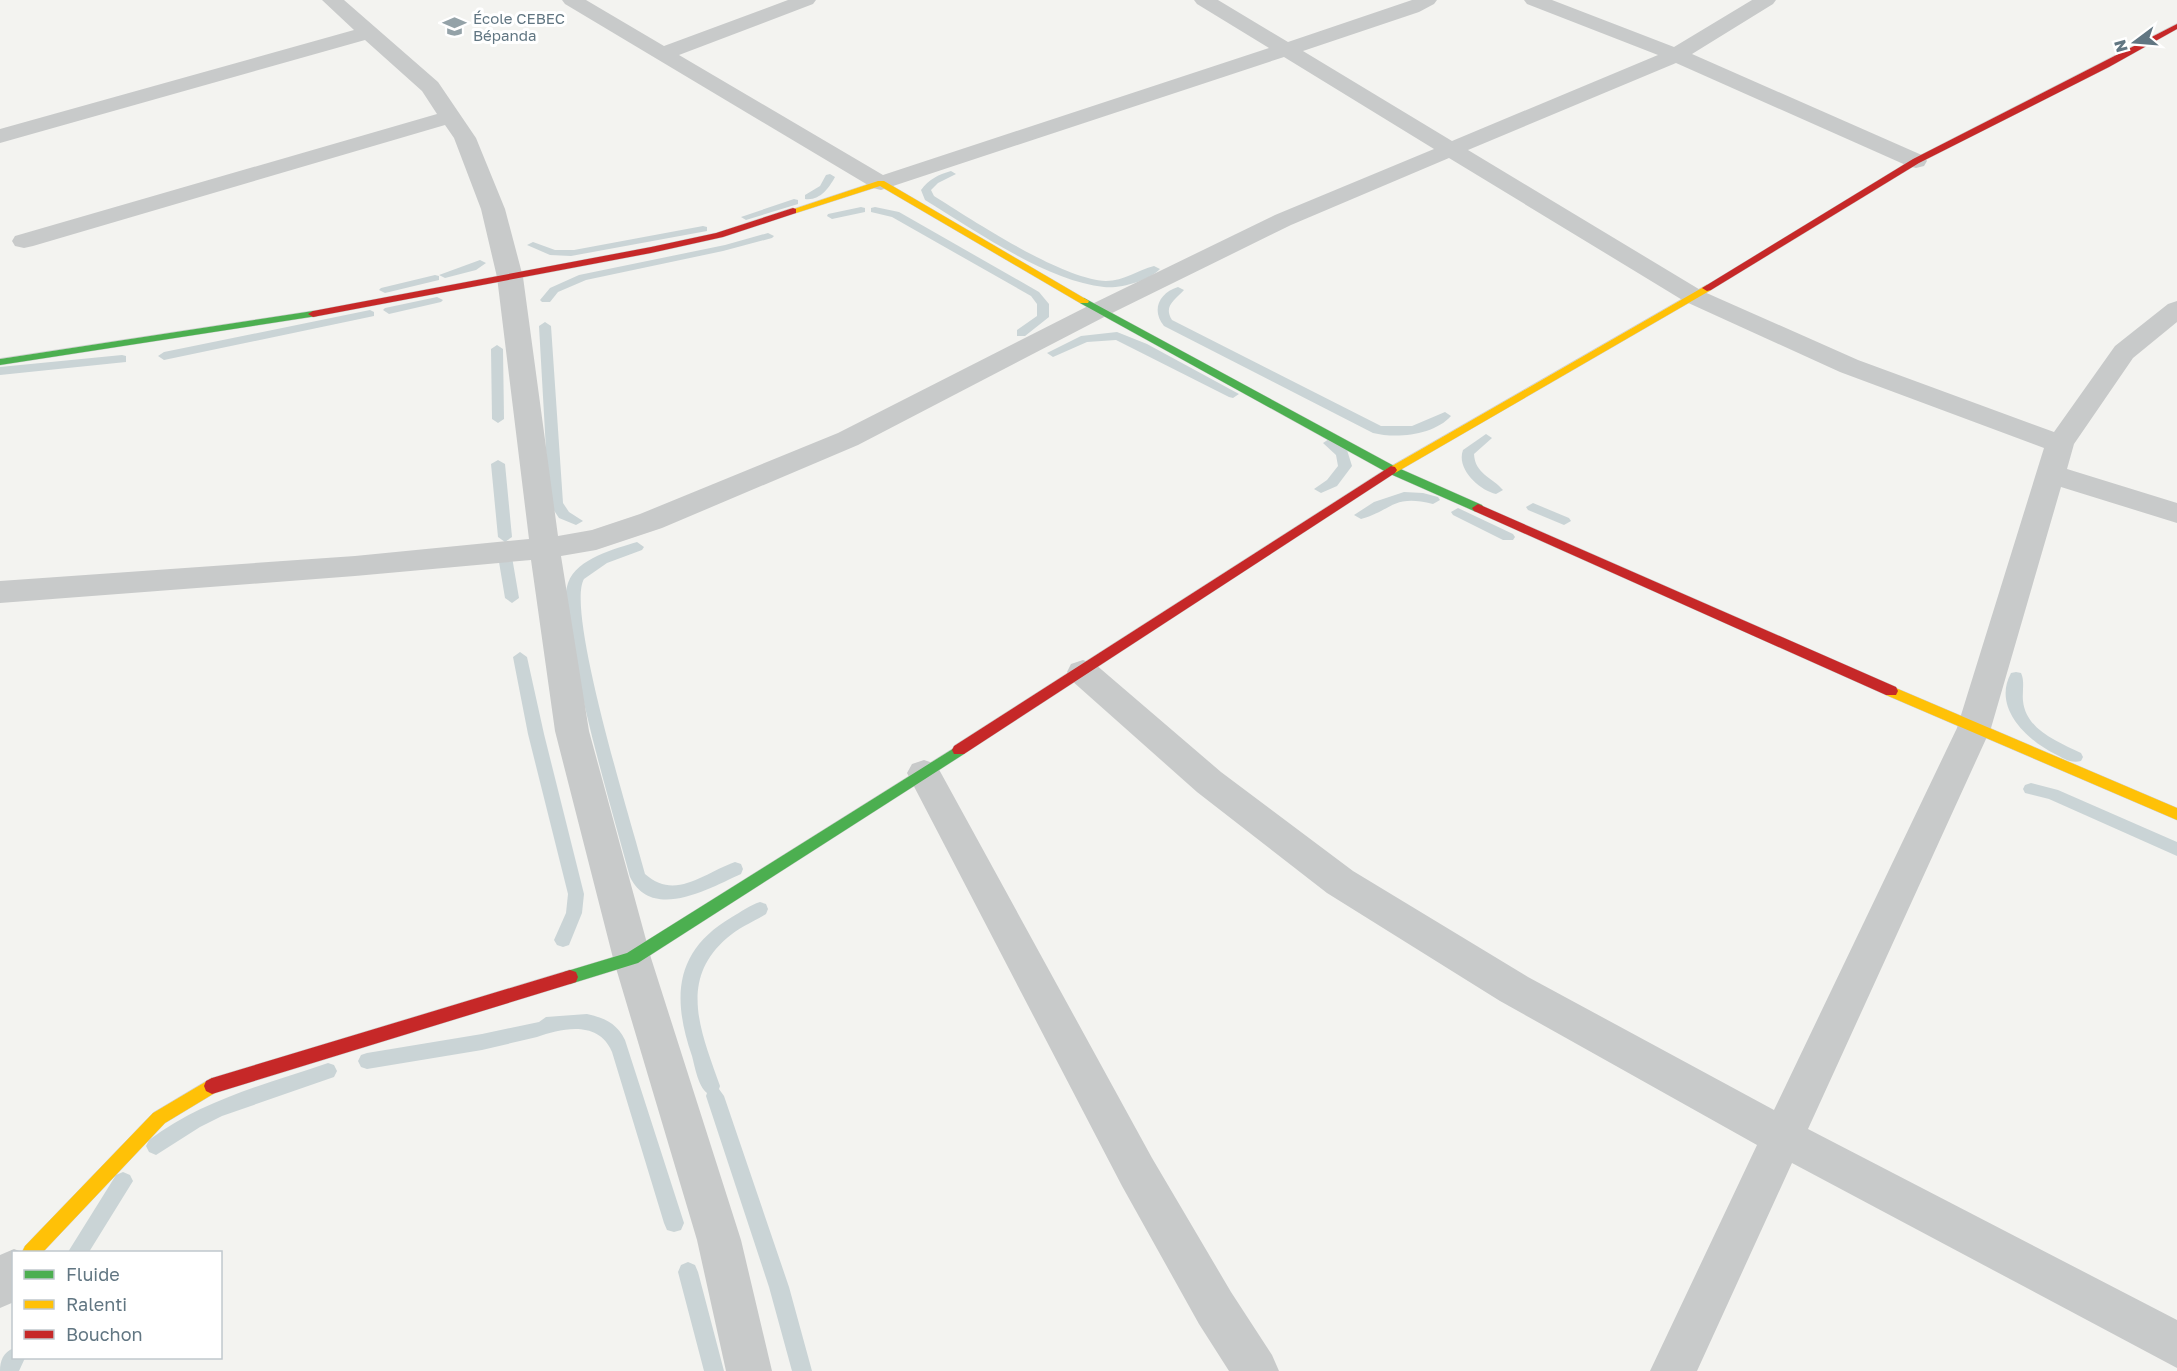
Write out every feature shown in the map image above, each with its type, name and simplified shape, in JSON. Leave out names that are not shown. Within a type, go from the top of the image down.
[{"type":"street","points":[[332,0],[430,87],[465,138],[493,209],[510,277],[544,548],[572,731],[632,958],[719,1240],[749,1371]]},
{"type":"street","points":[[572,0],[1099,310],[1392,470],[1974,728],[2177,814]]},
{"type":"street","points":[[662,54],[806,0]]},
{"type":"street","points":[[1204,0],[1692,296],[2177,513]]},
{"type":"street","points":[[0,362],[286,319],[719,235],[1412,8],[1427,0]]},
{"type":"street","points":[[1534,0],[1676,55],[1916,161]]},
{"type":"street","points":[[0,591],[355,566],[544,548],[596,540],[651,521],[848,439],[1099,310],[1283,220],[1676,55],[1767,0]]},
{"type":"street","points":[[32,1251],[159,1118],[216,1084],[632,958],[1083,672],[1392,470],[1692,296],[1916,161],[2106,65],[2177,26]]},
{"type":"street","points":[[0,136],[368,33]]},
{"type":"street","points":[[24,241],[450,117]]},
{"type":"street","points":[[1673,1371],[1974,728],[2055,459],[2124,352],[2177,309]]},
{"type":"street","points":[[1083,672],[1209,782],[1340,882],[1514,989],[1783,1137],[2177,1345]]},
{"type":"street","points":[[924,773],[1137,1172],[1215,1308],[1256,1371]]},
{"type":"street","points":[[0,1286],[12,1273]]},
{"type":"waterway","points":[[951,174],[934,181],[926,190],[929,198],[1043,263],[1068,274],[1106,284],[1125,281],[1154,269]]},
{"type":"waterway","points":[[809,197],[824,188],[830,177]]},
{"type":"waterway","points":[[746,217],[794,202]]},
{"type":"waterway","points":[[832,216],[861,210]]},
{"type":"waterway","points":[[875,210],[895,214],[1035,294],[1043,304],[1043,317],[1021,333]]},
{"type":"waterway","points":[[634,243],[703,229]]},
{"type":"waterway","points":[[730,246],[768,236]]},
{"type":"waterway","points":[[578,252],[629,244]]},
{"type":"waterway","points":[[533,245],[554,253],[571,253]]},
{"type":"waterway","points":[[546,300],[554,290],[583,277],[723,248]]},
{"type":"waterway","points":[[445,275],[472,268],[480,263]]},
{"type":"waterway","points":[[385,290],[435,278]]},
{"type":"waterway","points":[[1178,290],[1166,301],[1162,309],[1162,314],[1168,323],[1378,430],[1396,432],[1413,430],[1445,416]]},
{"type":"waterway","points":[[389,310],[437,300]]},
{"type":"waterway","points":[[164,356],[370,314]]},
{"type":"waterway","points":[[545,326],[556,503],[564,515],[576,521]]},
{"type":"waterway","points":[[1053,353],[1085,339],[1117,336],[1233,394]]},
{"type":"waterway","points":[[497,349],[498,419]]},
{"type":"waterway","points":[[0,371],[122,359]]},
{"type":"waterway","points":[[1486,438],[1468,453],[1468,459],[1472,471],[1496,490]]},
{"type":"waterway","points":[[1321,489],[1332,483],[1345,466],[1342,453],[1329,443]]},
{"type":"waterway","points":[[498,464],[505,537]]},
{"type":"waterway","points":[[1361,515],[1396,498],[1413,496],[1433,500]]},
{"type":"waterway","points":[[1533,507],[1564,521]]},
{"type":"waterway","points":[[1458,512],[1508,537]]},
{"type":"waterway","points":[[637,547],[593,564],[579,576],[575,583],[573,603],[577,637],[597,726],[638,877],[649,887],[660,892],[672,893],[685,891],[735,869]]},
{"type":"waterway","points":[[490,558],[505,557],[512,598]]},
{"type":"waterway","points":[[520,657],[536,734],[576,894],[574,913],[563,940]]},
{"type":"waterway","points":[[2016,677],[2014,693],[2016,707],[2028,728],[2037,737],[2075,757]]},
{"type":"waterway","points":[[2031,789],[2052,794],[2177,849]]},
{"type":"waterway","points":[[711,1086],[691,1025],[688,986],[693,968],[704,950],[721,933],[760,909]]},
{"type":"waterway","points":[[546,1025],[587,1022],[600,1025],[609,1031],[621,1052],[632,1090]]},
{"type":"waterway","points":[[367,1061],[482,1042],[537,1029]]},
{"type":"waterway","points":[[156,1146],[174,1132],[216,1110],[328,1071]]},
{"type":"waterway","points":[[715,1096],[779,1287],[802,1371]]},
{"type":"waterway","points":[[635,1099],[674,1223]]},
{"type":"waterway","points":[[79,1251],[123,1181]]},
{"type":"waterway","points":[[688,1272],[714,1371]]},
{"type":"waterway","points":[[6,1371],[14,1359]]},
{"type":"traffic: fast","points":[[1084,301],[1392,470],[1478,508]]},
{"type":"traffic: fast","points":[[0,362],[313,314]]},
{"type":"traffic: fast","points":[[570,977],[632,958],[959,750]]},
{"type":"traffic: slow","points":[[793,211],[881,183],[1084,301]]},
{"type":"traffic: slow","points":[[1391,470],[1707,288]]},
{"type":"traffic: slow","points":[[1891,691],[2177,814]]},
{"type":"traffic: slow","points":[[32,1251],[159,1118],[212,1086]]},
{"type":"traffic: jam","points":[[1707,288],[1916,161],[2106,65],[2177,26]]},
{"type":"traffic: jam","points":[[313,314],[651,250],[719,235],[793,211]]},
{"type":"traffic: jam","points":[[959,750],[1391,470]]},
{"type":"traffic: jam","points":[[1478,508],[1891,691]]},
{"type":"traffic: jam","points":[[212,1086],[570,977]]},
{"type":"place","name":"École CEBEC Bépanda","points":[[455,27]]}]
